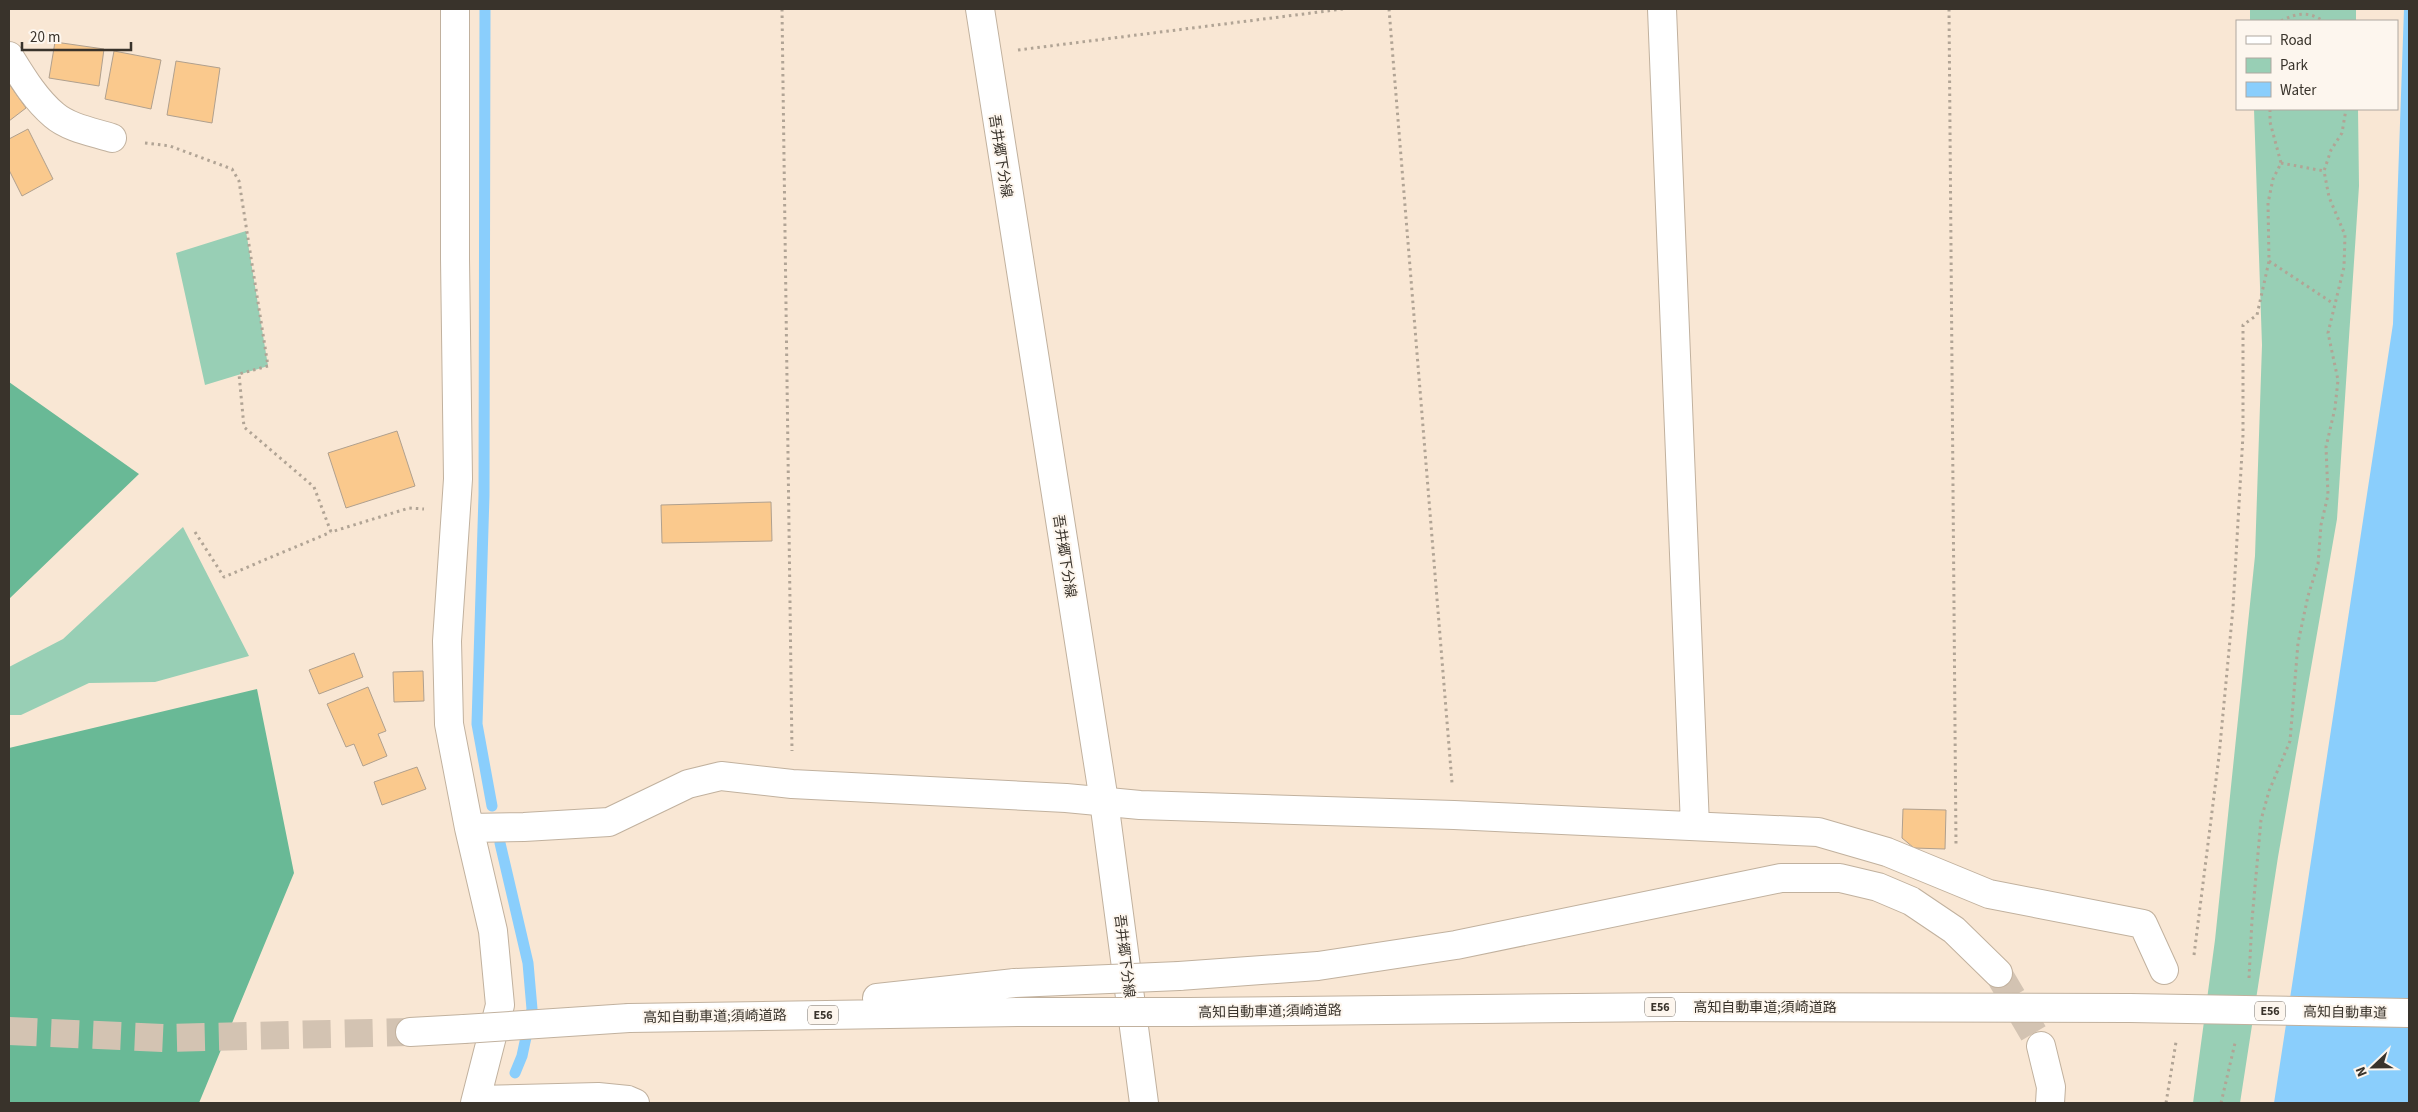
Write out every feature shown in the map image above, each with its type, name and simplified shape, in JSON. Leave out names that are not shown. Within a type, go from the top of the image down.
[{"type":"main road","points":[[455,9],[457,511],[447,641],[449,724],[469,828],[494,931],[500,1005],[476,1102],[598,1097],[628,1100],[635,1103]]},
{"type":"main road","name":"吾井郷下分線","points":[[980,9],[985,54],[1104,801],[1144,1103]]},
{"type":"main road","points":[[1662,9],[1694,826]]},
{"type":"main road","points":[[9,56],[31,90],[55,116],[76,126],[112,138]]},
{"type":"main road","points":[[469,828],[533,827],[609,822],[688,784],[721,776],[792,784],[1140,804],[1454,815],[1818,832],[1887,852],[1989,894],[2143,924],[2164,970]]},
{"type":"main road","points":[[729,1016],[1015,982],[1179,976],[1318,966],[1456,945],[1781,878],[1840,878],[1878,887],[1911,901],[1954,930],[1998,973]]},
{"type":"main road","name":"高知自動車道;須崎道路","points":[[410,1032],[629,1018],[729,1016],[1677,1007],[2130,1008]]},
{"type":"main road","name":"高知自動車道","points":[[2130,1008],[2409,1013]]},
{"type":"main road","points":[[2041,1046],[2051,1087],[2050,1103]]},
{"type":"path","points":[[782,9],[792,784]]},
{"type":"path","points":[[985,54],[1343,9]]},
{"type":"path","points":[[1389,9],[1454,815]]},
{"type":"path","points":[[1949,9],[1956,879]]},
{"type":"path","points":[[2283,20],[2299,13],[2315,15],[2322,20]]},
{"type":"path","points":[[2192,961],[2195,952],[2218,766],[2233,608],[2243,435],[2242,325],[2257,316],[2269,261],[2268,203],[2273,179],[2281,163],[2270,122],[2270,110]]},
{"type":"path","points":[[2249,979],[2261,820],[2269,792],[2290,741],[2298,643],[2308,596],[2318,564],[2321,525],[2328,495],[2326,447],[2335,408],[2338,380],[2328,333],[2344,267],[2345,235],[2328,197],[2324,171],[2330,150],[2342,133],[2346,110]]},
{"type":"path","points":[[112,138],[170,146],[232,169],[239,181],[268,366],[239,374],[244,427],[314,487],[330,532]]},
{"type":"path","points":[[2281,163],[2324,171]]},
{"type":"path","points":[[2269,261],[2334,304]]},
{"type":"path","points":[[195,532],[224,577],[330,532],[409,508],[457,511]]},
{"type":"path","points":[[2221,1103],[2237,1034]]},
{"type":"green space","points":[[2250,9],[2356,9],[2356,20],[2250,20]]},
{"type":"green space","points":[[2254,110],[2358,110],[2359,186],[2337,519],[2278,857],[2240,1103],[2193,1103],[2215,940],[2255,556],[2262,345]]},
{"type":"green space","points":[[246,231],[268,366],[205,385],[176,253]]},
{"type":"green space","points":[[9,382],[139,474],[9,599]]},
{"type":"green space","points":[[183,527],[249,656],[155,682],[89,683],[21,715],[9,715],[9,667],[63,639]]},
{"type":"green space","points":[[257,689],[294,873],[199,1103],[9,1103],[9,748]]},
{"type":"water","points":[[2404,9],[2409,9],[2409,1103],[2274,1103],[2393,324]]},
{"type":"building","points":[[55,42],[104,49],[99,86],[49,78]]},
{"type":"building","points":[[114,51],[161,60],[151,109],[105,99]]},
{"type":"building","points":[[176,61],[220,68],[212,123],[167,115]]},
{"type":"building","points":[[9,84],[26,108],[9,121]]},
{"type":"building","points":[[28,129],[53,179],[22,196],[9,170],[9,139]]},
{"type":"building","points":[[397,431],[415,486],[346,508],[328,453]]},
{"type":"building","points":[[771,502],[772,541],[662,543],[661,505]]},
{"type":"building","points":[[354,653],[363,677],[319,694],[309,670]]},
{"type":"building","points":[[423,671],[424,701],[394,702],[393,672]]},
{"type":"building","points":[[368,687],[386,731],[378,734],[387,756],[363,766],[354,744],[346,747],[327,704]]},
{"type":"building","points":[[417,767],[426,789],[382,805],[374,782]]},
{"type":"building","points":[[1903,809],[1946,810],[1945,849],[1914,848],[1902,838]]},
{"type":"waterway","points":[[485,9],[484,495],[477,724],[492,806]]},
{"type":"waterway","points":[[500,843],[528,963],[532,1009],[522,1056],[515,1073]]},
{"type":"tunnel","points":[[1998,973],[2041,1046]]},
{"type":"tunnel","points":[[9,1031],[163,1038],[410,1032]]}]
